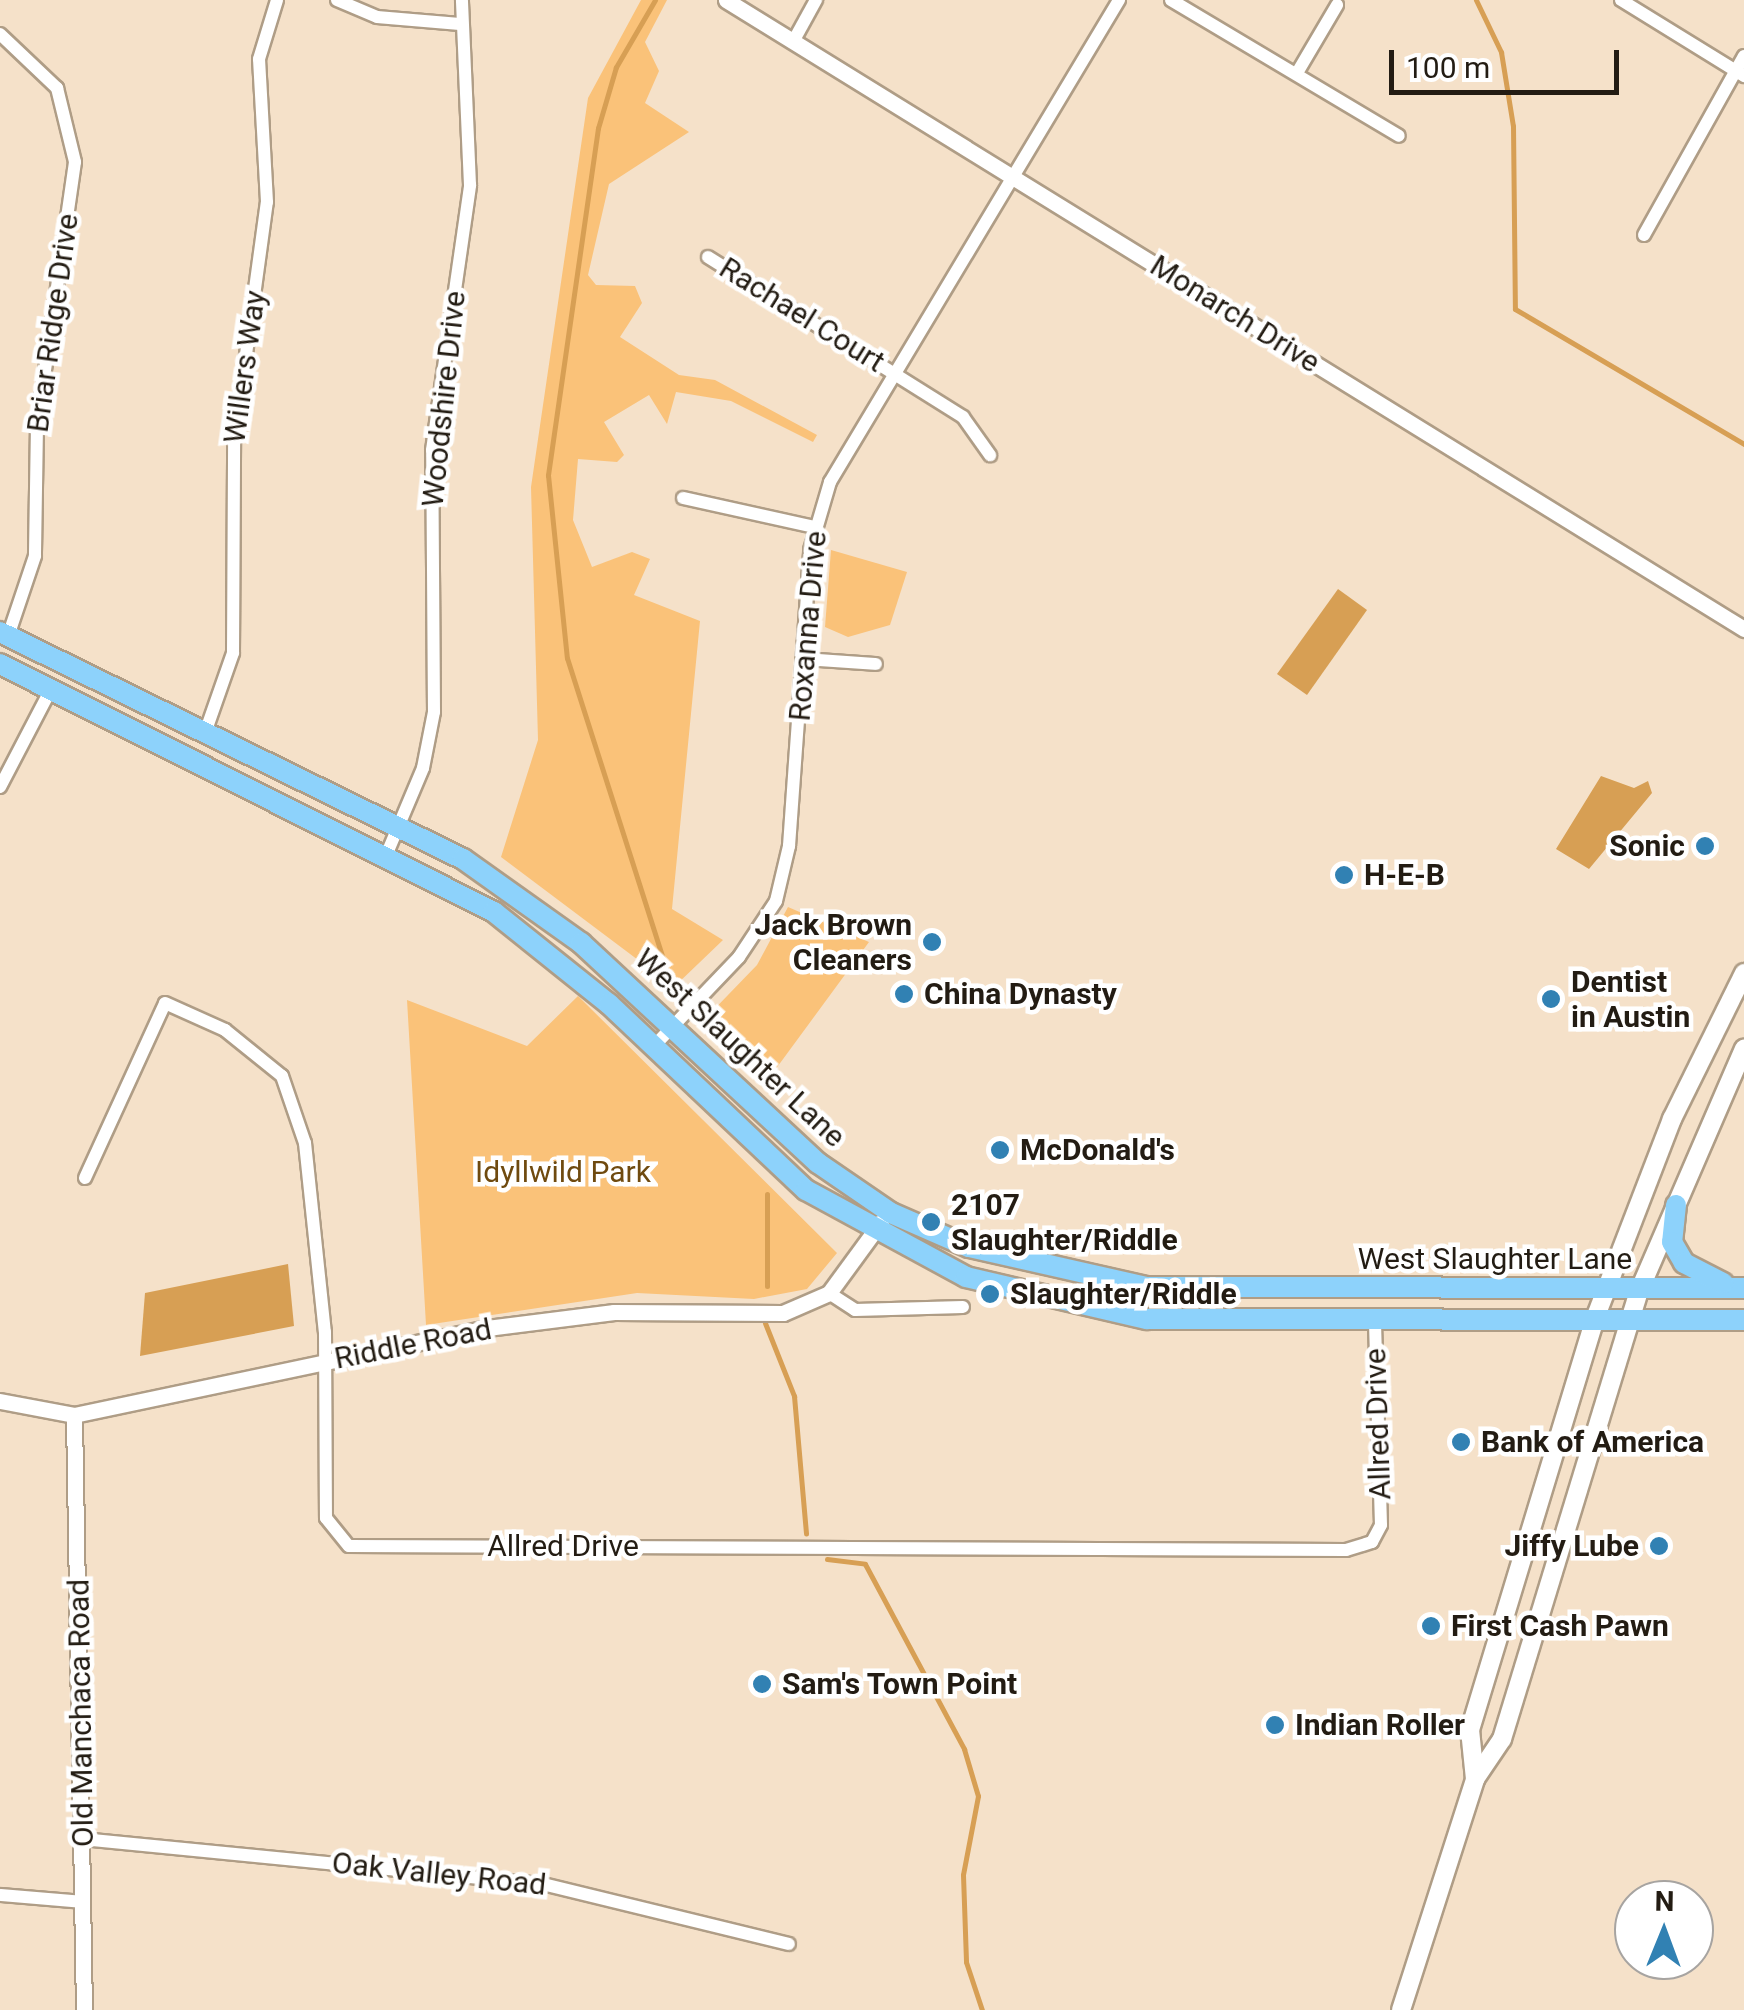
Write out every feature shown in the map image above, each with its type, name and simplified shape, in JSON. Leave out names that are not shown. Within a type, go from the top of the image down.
[{"type":"main road","name":"West Slaughter Lane","points":[[4,634],[400,826],[536,909],[672,1027],[818,1163],[891,1213],[1064,1275],[1240,1289],[1739,1288]]},
{"type":"main road","name":"West Slaughter Lane","points":[[0,664],[388,851],[494,912],[654,1046],[752,1144],[870,1231],[966,1277],[1048,1302],[1194,1321],[1744,1320]]},
{"type":"main road","points":[[1475,1780],[1470,1730],[1594,1321],[1672,1119],[1744,973]]},
{"type":"main road","points":[[1401,2010],[1475,1780],[1502,1739],[1628,1321],[1744,1049]]},
{"type":"main road","points":[[1676,1206],[1672,1242],[1684,1263],[1739,1288]]},
{"type":"main road","points":[[1194,1321],[1240,1289]]},
{"type":"street","name":"Willers Way","points":[[205,733],[233,653],[234,442],[266,219],[260,59],[277,0]]},
{"type":"street","points":[[337,0],[377,17],[460,24]]},
{"type":"street","name":"Woodshire Drive","points":[[388,851],[400,826],[434,712],[432,450],[470,185],[460,24],[462,0]]},
{"type":"street","name":"Monarch Drive","points":[[726,0],[1744,629]]},
{"type":"street","points":[[794,40],[816,0]]},
{"type":"street","name":"Roxanna Drive","points":[[654,1046],[739,957],[776,901],[815,528],[830,482],[1119,0]]},
{"type":"street","points":[[1171,0],[1399,136]]},
{"type":"street","points":[[1621,0],[1740,73]]},
{"type":"street","points":[[1296,74],[1337,5]]},
{"type":"street","name":"Briar Ridge Drive","points":[[0,34],[57,88],[75,162],[37,424],[35,556],[4,634]]},
{"type":"street","points":[[1644,235],[1740,73],[1744,56]]},
{"type":"street","name":"Rachael Court","points":[[708,257],[963,417],[990,455]]},
{"type":"street","points":[[682,498],[815,528]]},
{"type":"street","points":[[804,659],[876,664]]},
{"type":"street","points":[[0,786],[51,689]]},
{"type":"street","name":"Allred Drive","points":[[85,1178],[165,1003],[265,1057],[300,1118],[324,1360],[326,1518],[349,1546],[1346,1550],[1372,1542],[1383,1508],[1374,1322]]},
{"type":"street","points":[[891,1213],[870,1231],[828,1293],[855,1310],[963,1307]]},
{"type":"street","name":"Riddle Road","points":[[0,1401],[74,1415],[324,1360],[614,1312],[783,1313],[828,1293]]},
{"type":"street","name":"Old Manchaca Road","points":[[74,1415],[84,2010]]},
{"type":"street","name":"Oak Valley Road","points":[[84,1838],[543,1884],[790,1944]]},
{"type":"street","points":[[0,1895],[84,1902]]},
{"type":"green space","points":[[641,0],[667,0],[645,42],[659,71],[645,103],[689,132],[609,184],[588,275],[596,285],[635,286],[642,303],[620,337],[679,375],[715,380],[817,435],[813,442],[731,401],[676,392],[667,424],[649,395],[604,422],[624,455],[617,462],[578,459],[573,520],[592,567],[632,552],[650,559],[634,595],[700,621],[672,909],[723,940],[674,987],[501,857],[538,740],[531,487],[588,98]]},
{"type":"green space","points":[[831,550],[907,572],[890,625],[848,637],[825,627]]},
{"type":"green space","points":[[788,907],[869,942],[764,1085],[699,1025],[757,965]]},
{"type":"green space","name":"Idyllwild Park","points":[[578,996],[837,1253],[807,1289],[754,1299],[637,1293],[426,1325],[407,1000],[527,1046]]},
{"type":"shaded area","points":[[1338,589],[1367,610],[1307,695],[1277,674]]},
{"type":"shaded area","points":[[1601,776],[1634,788],[1648,781],[1652,793],[1589,869],[1556,849]]},
{"type":"shaded area","points":[[288,1264],[294,1326],[140,1356],[145,1293]]},
{"type":"waterway","points":[[655,0],[616,67],[598,128],[548,475],[567,658],[668,974]]},
{"type":"waterway","points":[[1476,0],[1501,52],[1513,126],[1515,309],[1744,444]]},
{"type":"waterway","points":[[767,1194],[767,1286]]},
{"type":"waterway","points":[[765,1323],[794,1396],[806,1533]]},
{"type":"waterway","points":[[827,1559],[865,1564],[964,1749],[978,1796],[963,1875],[966,1962],[982,2010]]},
{"type":"place","name":"Sonic","points":[[1705,846]]},
{"type":"place","name":"H-E-B","points":[[1344,875]]},
{"type":"place","name":"Jack Brown Cleaners","points":[[932,942]]},
{"type":"place","name":"China Dynasty","points":[[904,994]]},
{"type":"place","name":"Dentist in Austin","points":[[1551,999]]},
{"type":"place","name":"McDonald's","points":[[1000,1150]]},
{"type":"place","name":"2107 Slaughter/Riddle","points":[[931,1222]]},
{"type":"place","name":"Slaughter/Riddle","points":[[990,1294]]},
{"type":"place","name":"Bank of America","points":[[1461,1442]]},
{"type":"place","name":"Jiffy Lube","points":[[1659,1546]]},
{"type":"place","name":"First Cash Pawn","points":[[1431,1626]]},
{"type":"place","name":"Sam's Town Point","points":[[762,1684]]},
{"type":"place","name":"Indian Roller","points":[[1275,1725]]}]
